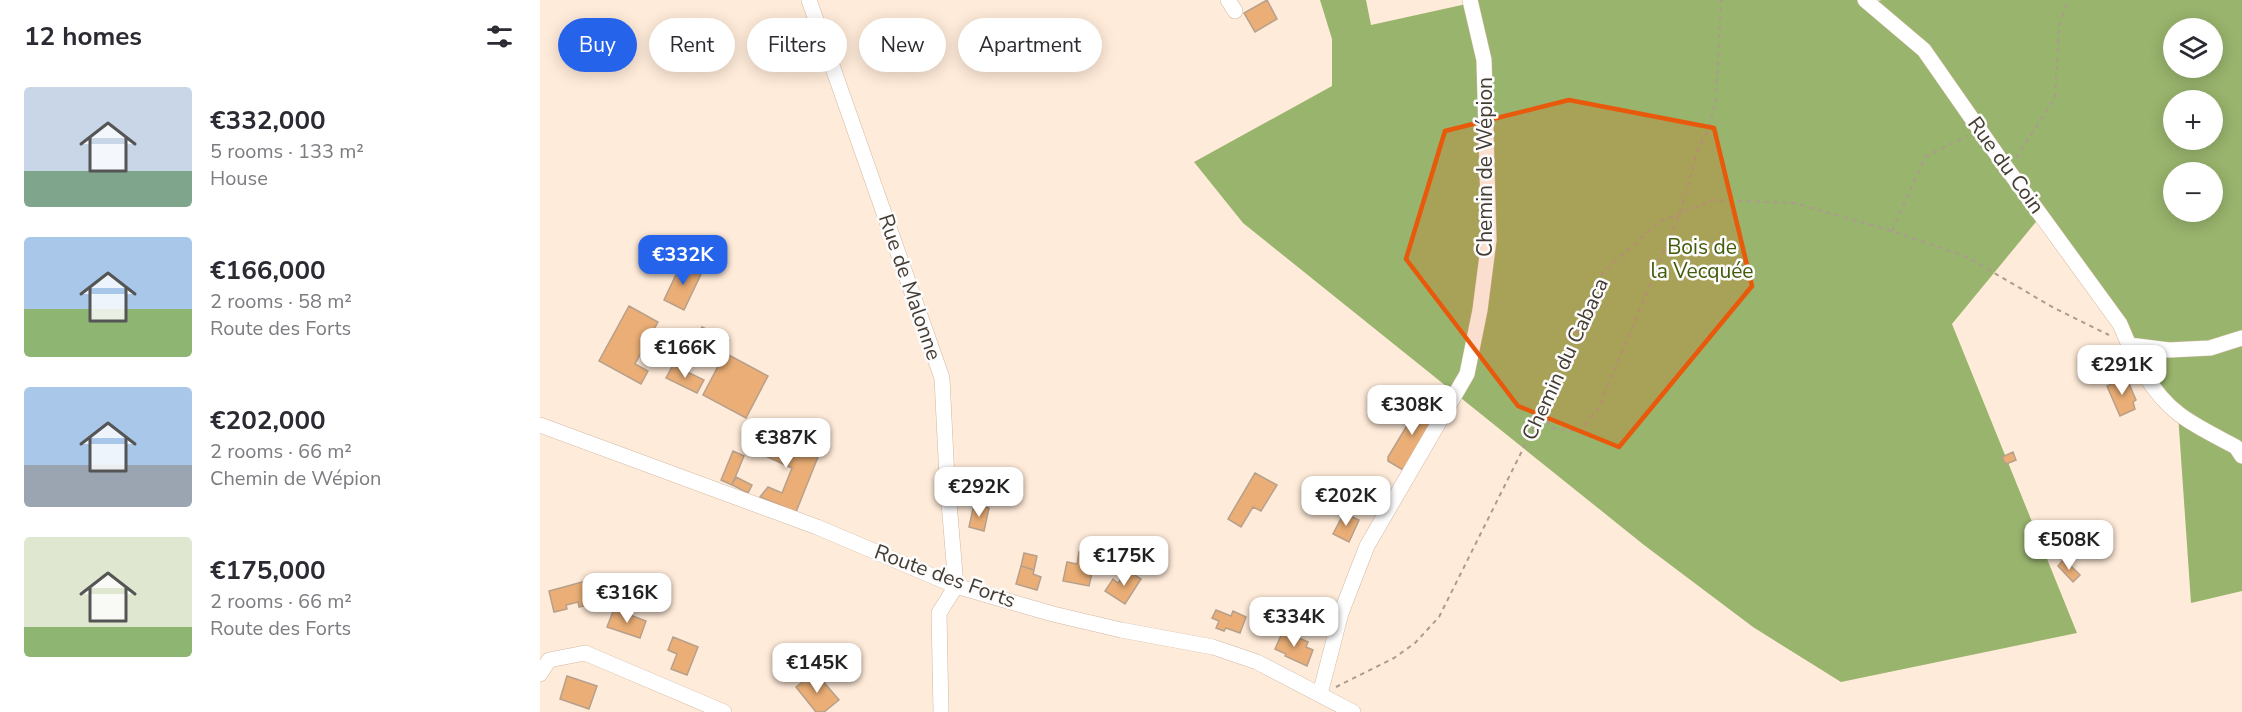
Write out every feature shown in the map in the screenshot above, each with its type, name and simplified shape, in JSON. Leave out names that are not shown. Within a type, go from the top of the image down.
[{"type":"street","name":"Rue de Malonne","points":[[809,0],[942,378],[956,586]]},
{"type":"street","name":"Chemin de Wépion","points":[[1320,694],[1341,613],[1367,546],[1467,374],[1480,310],[1489,240],[1484,60],[1470,0]]},
{"type":"street","name":"Rue du Coin","points":[[1865,0],[1924,50],[2120,324],[2150,383],[2178,414],[2236,447],[2242,456]]},
{"type":"street","points":[[2129,345],[2169,350],[2211,348],[2242,338]]},
{"type":"street","name":"Route des Forts","points":[[540,425],[817,526],[956,586],[1053,614],[1121,630],[1213,647],[1257,662],[1353,712]]},
{"type":"street","points":[[941,712],[939,613],[956,586]]},
{"type":"street","points":[[540,674],[549,660],[585,653],[724,712]]},
{"type":"path","points":[[1542,411],[1552,428],[1579,432],[1599,407],[1680,213],[1698,149],[1709,128],[1716,99],[1721,0]]},
{"type":"path","points":[[2008,169],[2055,98],[2059,26],[2068,0]]},
{"type":"path","points":[[1892,231],[1925,157],[1980,129]]},
{"type":"path","name":"Chemin du Cabaca","points":[[1320,694],[1394,658],[1415,643],[1438,617],[1542,411],[1603,272],[1659,222],[1714,200],[1794,203],[1892,231],[1967,257],[2054,308],[2129,345]]},
{"type":"highlighted area","points":[[1569,100],[1714,128],[1752,286],[1619,447],[1518,406],[1406,259],[1445,131]]},
{"type":"green space","name":"Bois de la Vecquée","points":[[1320,0],[1366,0],[1371,25],[1477,0],[1865,0],[1868,3],[1882,0],[2242,0],[2242,591],[2191,603],[2178,414],[2040,217],[1952,324],[2077,633],[1841,682],[1753,627],[1644,545],[1243,223],[1194,162],[1332,86],[1332,39]]},
{"type":"building","points":[[1267,0],[1277,19],[1255,32],[1244,13]]},
{"type":"building","points":[[682,262],[702,272],[684,310],[664,300]]},
{"type":"building","points":[[629,306],[658,322],[635,364],[648,371],[641,384],[599,361]]},
{"type":"building","points":[[702,327],[729,340],[719,362],[692,348]]},
{"type":"building","points":[[725,353],[768,376],[746,418],[703,395]]},
{"type":"building","points":[[673,365],[704,380],[697,393],[666,378]]},
{"type":"building","points":[[2126,377],[2136,400],[2133,402],[2135,409],[2120,416],[2107,386]]},
{"type":"building","points":[[1423,399],[1434,405],[1426,419],[1432,423],[1403,470],[1388,461],[1388,457]]},
{"type":"building","points":[[755,431],[818,457],[796,512],[760,497],[768,487],[782,493],[792,468],[750,449],[749,444]]},
{"type":"building","points":[[733,451],[744,456],[732,485],[721,480]]},
{"type":"building","points":[[2013,452],[2016,460],[2006,464],[2002,457]]},
{"type":"building","points":[[1255,473],[1277,485],[1261,511],[1253,507],[1241,527],[1228,519]]},
{"type":"building","points":[[736,477],[752,485],[748,493],[732,485]]},
{"type":"building","points":[[974,504],[989,508],[984,531],[969,527]]},
{"type":"building","points":[[1344,513],[1359,520],[1349,542],[1333,534]]},
{"type":"building","points":[[1079,552],[1096,556],[1089,586],[1063,581],[1067,562],[1077,564]]},
{"type":"building","points":[[1024,553],[1037,556],[1034,570],[1021,566]]},
{"type":"building","points":[[2064,559],[2080,575],[2073,582],[2058,566]]},
{"type":"building","points":[[1021,566],[1034,570],[1033,574],[1041,577],[1037,590],[1016,584]]},
{"type":"building","points":[[1127,570],[1141,579],[1125,604],[1105,591],[1113,579],[1118,583]]},
{"type":"building","points":[[586,581],[592,604],[579,607],[578,602],[566,605],[567,609],[554,612],[549,591]]},
{"type":"building","points":[[614,609],[646,621],[640,638],[607,627]]},
{"type":"building","points":[[1216,610],[1231,616],[1233,611],[1246,617],[1240,633],[1226,628],[1224,631],[1216,628],[1219,621],[1212,618]]},
{"type":"building","points":[[1283,631],[1308,642],[1306,647],[1313,650],[1307,666],[1275,649]]},
{"type":"building","points":[[673,637],[698,647],[687,675],[671,669],[677,654],[668,650]]},
{"type":"building","points":[[815,672],[839,700],[824,712],[816,712],[796,687]]},
{"type":"building","points":[[567,676],[597,686],[589,709],[560,699]]}]
